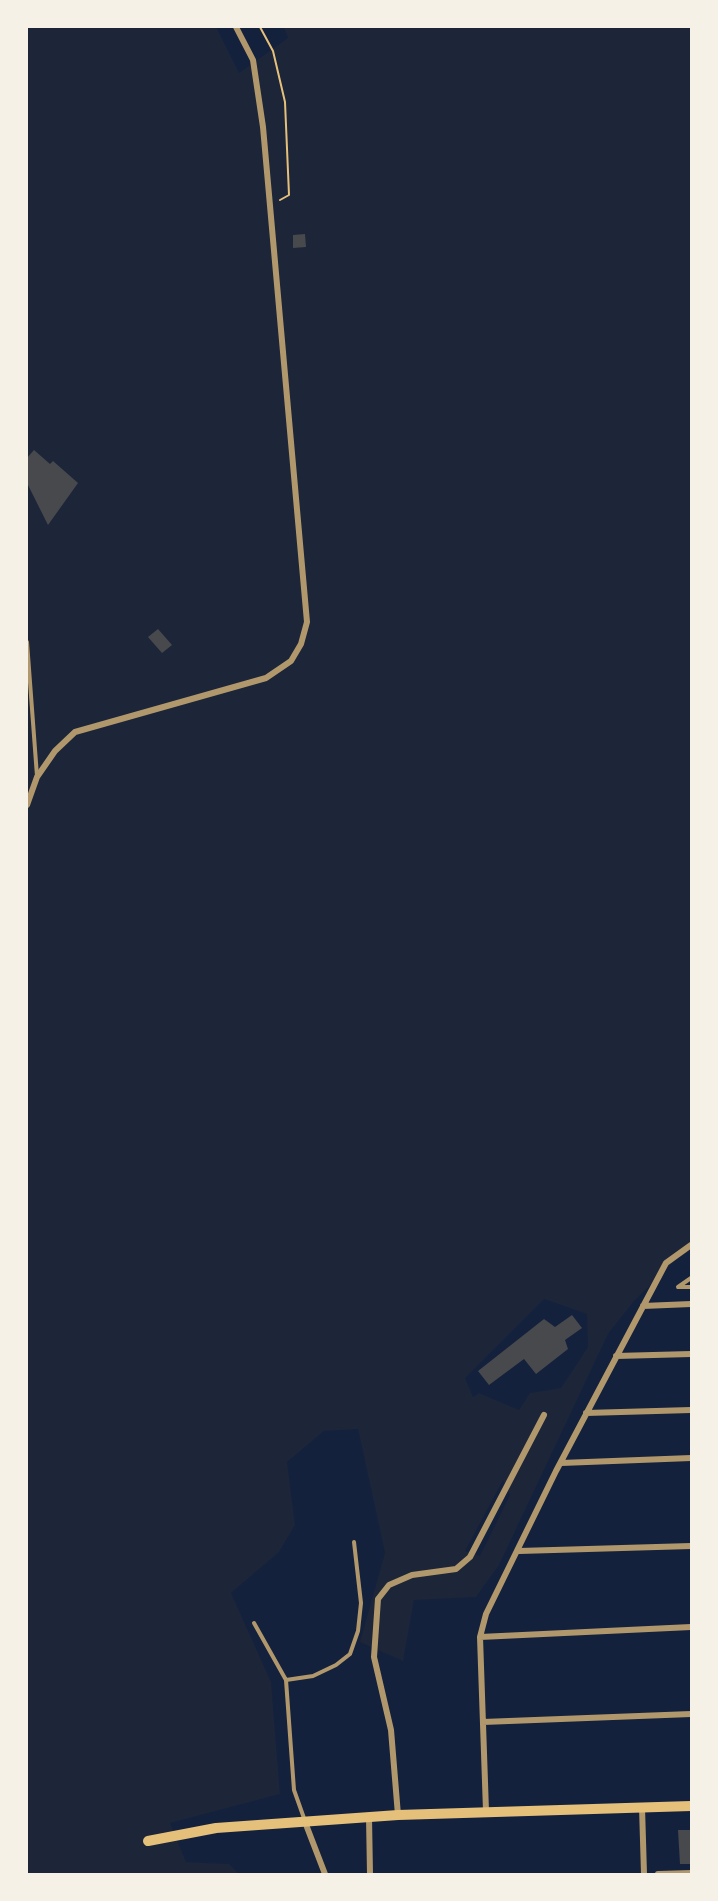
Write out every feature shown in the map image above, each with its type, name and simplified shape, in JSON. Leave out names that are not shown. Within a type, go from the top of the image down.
[{"type":"main road","points":[[148,1841],[216,1828],[398,1815],[691,1806]]},
{"type":"street","points":[[27,806],[37,777],[55,751],[75,732],[266,678],[291,661],[301,644],[307,622],[263,127],[253,60],[236,27]]},
{"type":"street","points":[[486,1811],[480,1637],[486,1614],[586,1413],[666,1263],[691,1245]]},
{"type":"street","points":[[643,1306],[691,1304]]},
{"type":"street","points":[[616,1356],[691,1353]]},
{"type":"street","points":[[586,1413],[691,1410]]},
{"type":"street","points":[[398,1815],[391,1730],[374,1657],[378,1599],[390,1585],[412,1575],[456,1569],[470,1557],[544,1415]]},
{"type":"street","points":[[561,1462],[691,1458]]},
{"type":"street","points":[[519,1551],[691,1546]]},
{"type":"street","points":[[480,1637],[691,1627]]},
{"type":"street","points":[[483,1722],[691,1714]]},
{"type":"street","points":[[642,1807],[644,1874]]},
{"type":"street","points":[[369,1817],[370,1874]]},
{"type":"street","points":[[305,1822],[325,1874]]},
{"type":"street","points":[[658,1874],[691,1873]]},
{"type":"lane","points":[[27,642],[37,777]]},
{"type":"lane","points":[[691,1278],[678,1287],[691,1287]]},
{"type":"lane","points":[[286,1680],[313,1677],[350,1654],[358,1630],[361,1603],[354,1542]]},
{"type":"lane","points":[[254,1623],[286,1680],[294,1790],[305,1822]]},
{"type":"path","points":[[260,27],[273,51],[285,102],[289,195]]},
{"type":"shaded area","points":[[27,27],[216,27],[239,73],[288,38],[284,27],[691,27],[691,1245],[634,1301],[608,1334],[499,1565],[476,1597],[414,1600],[403,1661],[360,1642],[385,1553],[358,1429],[324,1431],[287,1462],[295,1525],[279,1552],[231,1593],[271,1682],[280,1794],[170,1823],[186,1862],[229,1864],[239,1874],[27,1874]],"holes":[[[544,1299],[587,1314],[588,1347],[561,1388],[530,1393],[519,1410],[479,1393],[473,1397],[465,1378]],[[503,1480],[510,1495],[480,1556],[465,1551]]]},
{"type":"building","points":[[305,234],[306,247],[293,248],[293,235]]},
{"type":"building","points":[[34,450],[50,464],[53,461],[78,483],[48,525],[27,483],[27,458]]},
{"type":"building","points":[[158,629],[172,645],[162,653],[148,637]]},
{"type":"building","points":[[572,1315],[582,1328],[565,1340],[568,1349],[536,1374],[524,1359],[489,1385],[478,1371],[544,1319],[555,1327]]},
{"type":"building","points":[[678,1830],[691,1830],[691,1864],[680,1864]]}]
